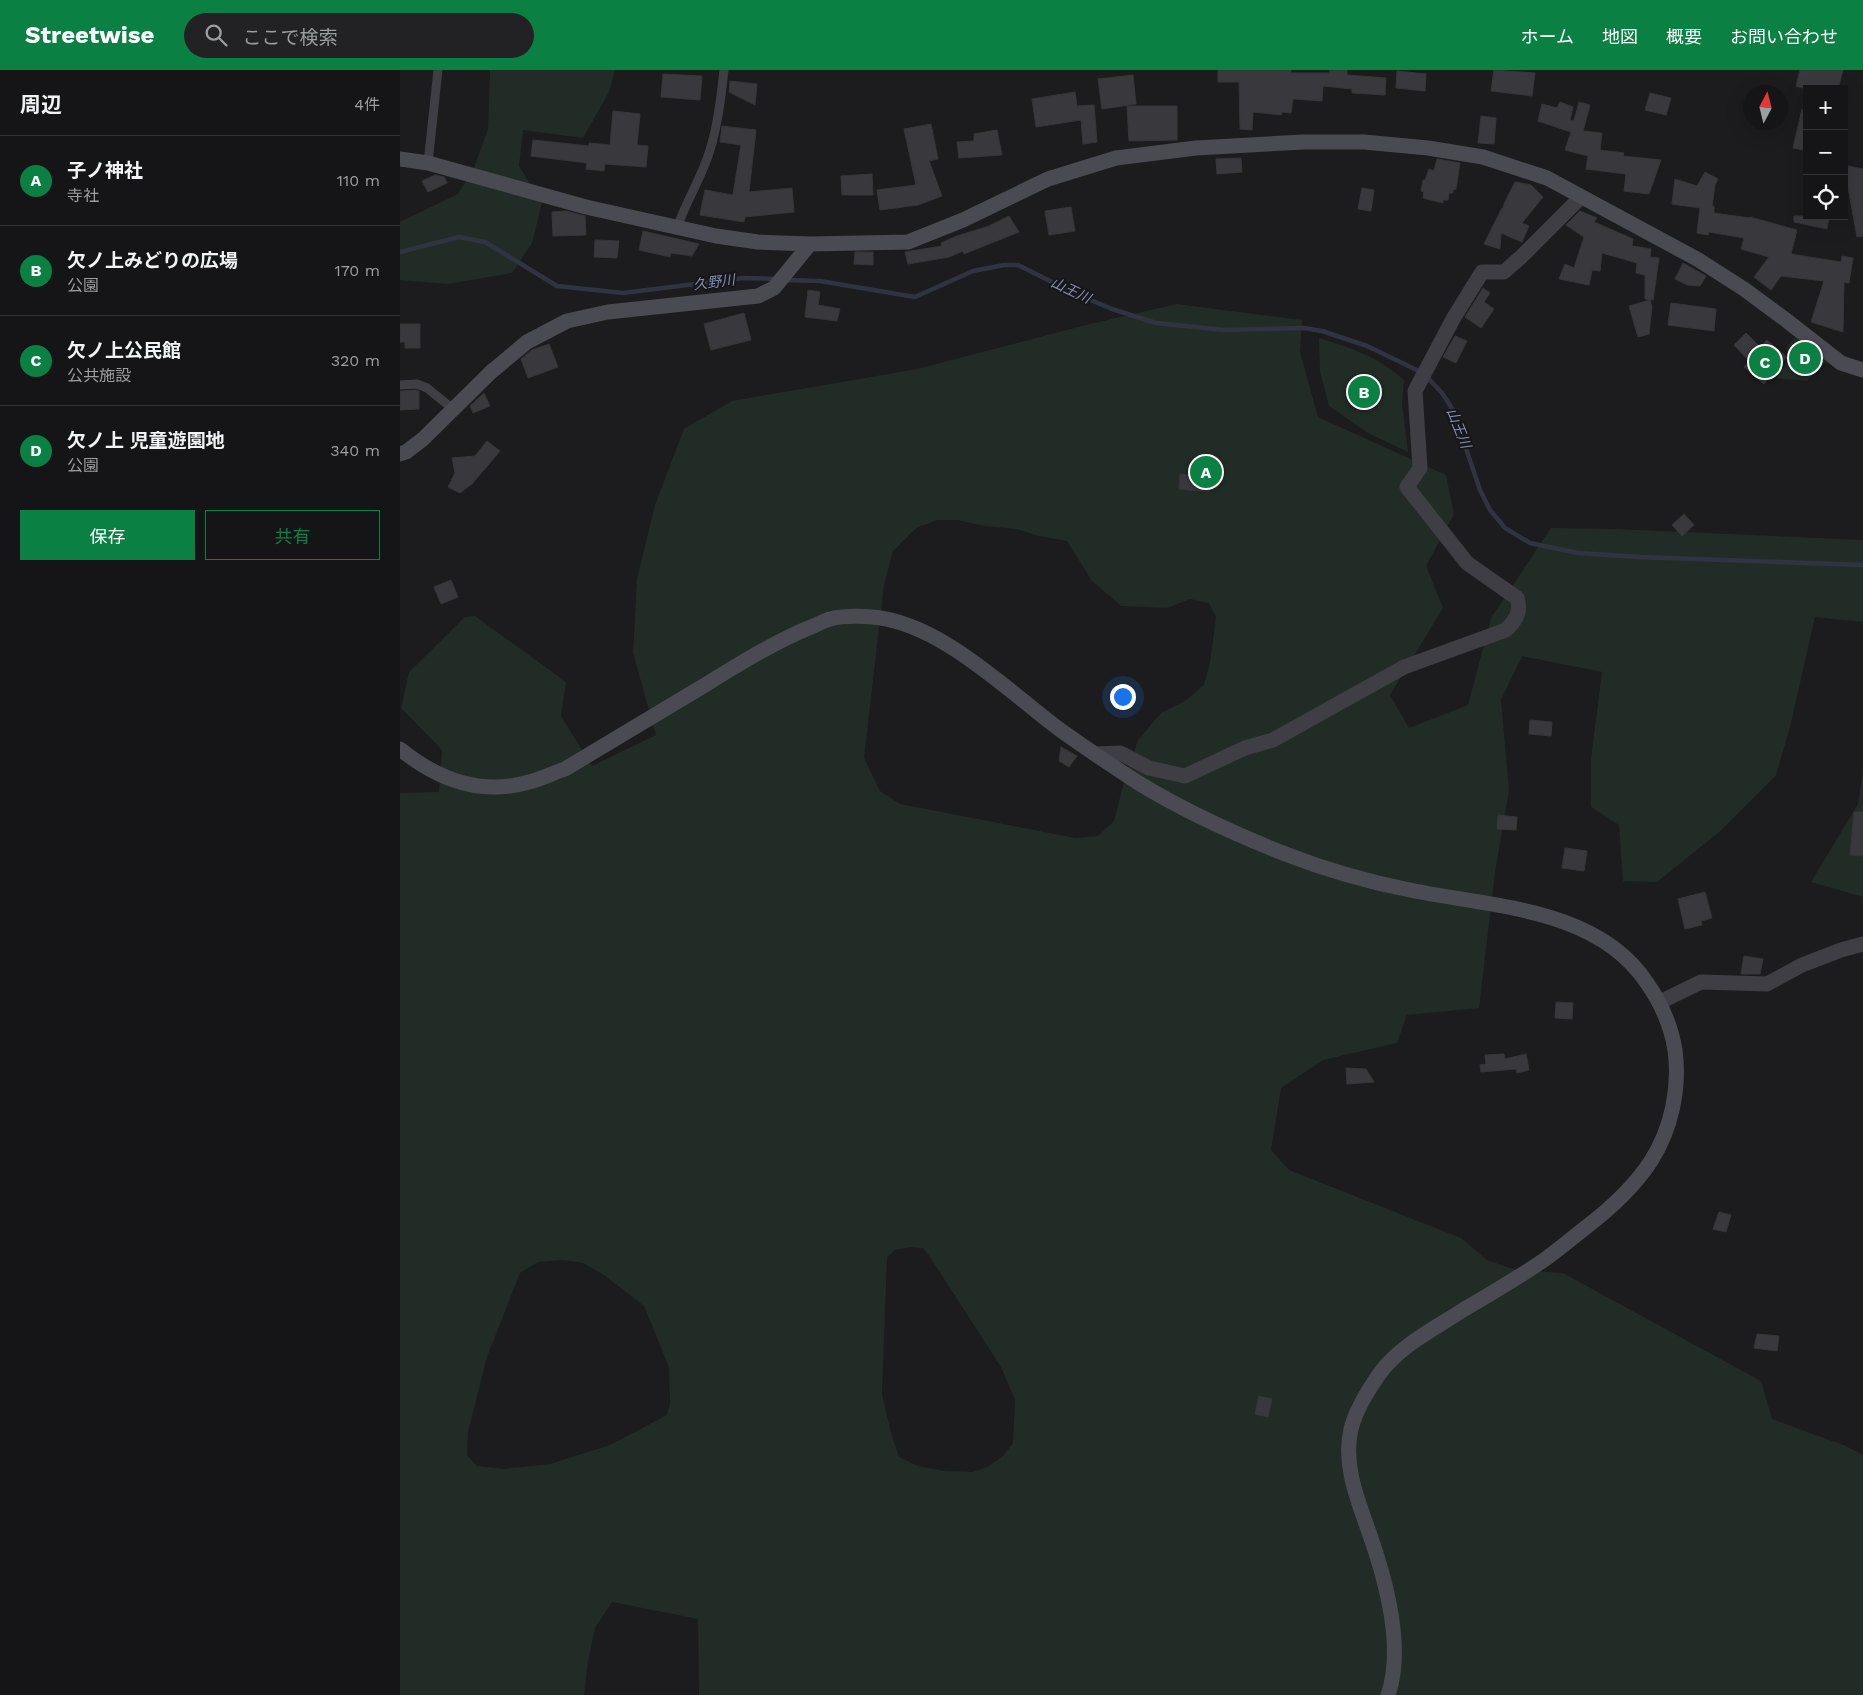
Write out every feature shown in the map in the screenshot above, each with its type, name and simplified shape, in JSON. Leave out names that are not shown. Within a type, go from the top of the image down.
[{"type":"street","points":[[400,159],[428,163],[586,207],[677,228],[758,242],[810,244],[908,242],[963,220],[1048,179],[1116,158],[1196,148],[1274,144],[1364,142],[1428,148],[1483,157],[1547,178],[1696,259],[1744,289],[1841,363],[1863,370]]},
{"type":"street","points":[[1095,754],[1120,752],[1149,768],[1185,776],[1245,748],[1273,740],[1404,667],[1506,630],[1515,621],[1520,606],[1517,598],[1467,563],[1407,487],[1420,468],[1415,391],[1434,353],[1482,272],[1504,272],[1581,197]]},
{"type":"street","points":[[400,454],[406,452],[422,439],[491,372],[527,342],[568,321],[608,312],[758,296],[774,288],[810,244]]},
{"type":"street","points":[[400,749],[418,764],[442,776],[461,782],[481,786],[507,786],[528,782],[565,769],[784,638],[831,619],[854,616],[886,619],[903,623],[924,632],[966,657],[1063,732],[1140,784],[1230,830],[1293,857],[1349,875],[1408,890],[1496,905],[1562,920],[1616,948],[1641,973],[1660,1002],[1672,1034],[1677,1078],[1674,1102],[1660,1143],[1650,1162],[1630,1188],[1607,1211],[1544,1260],[1413,1341],[1384,1367],[1356,1414],[1349,1434],[1349,1459],[1354,1491],[1376,1553],[1390,1604],[1394,1641],[1391,1685],[1388,1695]]},
{"type":"street","points":[[1660,1002],[1701,982],[1767,984],[1802,965],[1863,944]]},
{"type":"lane","points":[[428,163],[438,70]]},
{"type":"lane","points":[[677,228],[710,151],[718,119],[724,70]]},
{"type":"lane","points":[[400,385],[417,384],[428,388],[453,409]]},
{"type":"shaded area","points":[[490,70],[615,70],[609,92],[583,138],[523,130],[519,166],[542,203],[532,243],[512,273],[448,284],[400,280],[400,222],[458,194],[474,168],[488,129]]},
{"type":"shaded area","points":[[1177,304],[1302,320],[1300,352],[1318,417],[1446,475],[1454,514],[1426,566],[1443,608],[1390,695],[1409,728],[1468,705],[1491,618],[1551,528],[1863,540],[1863,622],[1815,617],[1790,727],[1776,775],[1718,833],[1657,882],[1623,881],[1619,825],[1591,807],[1591,759],[1602,672],[1522,656],[1501,700],[1509,790],[1495,873],[1479,1008],[1407,1015],[1397,1043],[1323,1060],[1281,1088],[1271,1150],[1289,1170],[1461,1238],[1487,1260],[1516,1270],[1563,1273],[1761,1381],[1772,1419],[1846,1446],[1863,1455],[1863,1695],[699,1695],[698,1619],[612,1602],[595,1628],[588,1661],[584,1695],[400,1695],[400,793],[439,792],[442,750],[401,708],[409,672],[465,617],[475,616],[566,682],[561,716],[592,766],[656,735],[633,653],[637,579],[655,505],[684,429],[732,401],[917,369],[1086,325]],"holes":[[[937,520],[958,520],[984,526],[1017,529],[1039,536],[1067,541],[1092,581],[1121,606],[1167,608],[1190,599],[1209,603],[1216,617],[1210,663],[1204,685],[1185,701],[1161,713],[1138,740],[1125,778],[1114,821],[1098,836],[1076,838],[900,804],[880,791],[864,758],[884,585],[893,551],[916,528]],[[910,1247],[923,1248],[1001,1367],[1015,1400],[1013,1443],[1003,1456],[989,1466],[973,1472],[944,1471],[918,1466],[899,1457],[882,1394],[887,1257],[895,1250]],[[563,1260],[583,1263],[604,1275],[644,1306],[669,1367],[670,1404],[667,1415],[610,1445],[550,1464],[504,1469],[477,1466],[467,1455],[468,1432],[487,1357],[520,1273],[538,1262]]]},
{"type":"shaded area","points":[[1795,337],[1826,362],[1807,381],[1776,378],[1792,355],[1786,348]]},
{"type":"shaded area","points":[[1319,338],[1374,359],[1404,380],[1402,404],[1408,452],[1368,433],[1329,406],[1320,371]]},
{"type":"shaded area","points":[[1863,771],[1863,897],[1811,882],[1858,804]]},
{"type":"building","points":[[1218,70],[1291,70],[1291,73],[1329,73],[1330,70],[1347,70],[1347,75],[1386,78],[1385,95],[1352,93],[1352,89],[1323,86],[1322,101],[1293,99],[1291,113],[1282,112],[1281,115],[1253,112],[1252,130],[1240,129],[1239,82],[1218,82]]},
{"type":"building","points":[[1494,70],[1535,73],[1532,96],[1491,91]]},
{"type":"building","points":[[1800,70],[1843,70],[1839,85],[1803,85],[1803,88],[1796,86]]},
{"type":"building","points":[[1397,71],[1426,74],[1425,91],[1396,88]]},
{"type":"building","points":[[663,74],[702,76],[700,100],[661,97]]},
{"type":"building","points":[[1133,75],[1136,104],[1102,109],[1098,79]]},
{"type":"building","points":[[730,81],[757,84],[755,105],[729,92]]},
{"type":"building","points":[[1075,92],[1077,106],[1094,105],[1097,142],[1083,144],[1081,120],[1036,127],[1032,99]]},
{"type":"building","points":[[1650,93],[1671,98],[1666,115],[1645,110]]},
{"type":"building","points":[[1560,102],[1573,107],[1570,120],[1574,121],[1579,102],[1590,105],[1583,131],[1602,133],[1600,150],[1624,153],[1623,156],[1661,160],[1649,194],[1624,191],[1626,174],[1586,169],[1588,156],[1565,150],[1571,132],[1538,121],[1542,104],[1557,108]]},
{"type":"building","points":[[1127,106],[1177,106],[1177,140],[1129,141]]},
{"type":"building","points":[[1802,109],[1803,109],[1803,150],[1793,148]]},
{"type":"building","points":[[613,111],[640,114],[637,145],[648,146],[646,167],[605,164],[604,171],[586,169],[587,163],[531,156],[533,140],[589,146],[589,143],[610,145]]},
{"type":"building","points":[[1481,116],[1496,118],[1494,144],[1478,143]]},
{"type":"building","points":[[931,124],[938,159],[929,161],[942,196],[918,205],[880,210],[877,190],[916,185],[904,129]]},
{"type":"building","points":[[722,126],[756,130],[749,192],[792,188],[794,212],[745,217],[744,222],[700,215],[705,190],[733,195],[741,145],[720,142]]},
{"type":"building","points":[[997,130],[1002,155],[959,158],[957,142],[974,141],[974,134]]},
{"type":"building","points":[[1241,158],[1242,172],[1217,174],[1216,159]]},
{"type":"building","points":[[1437,159],[1460,163],[1456,189],[1453,190],[1453,193],[1449,193],[1448,200],[1443,200],[1443,203],[1423,198],[1424,192],[1421,191],[1423,180],[1425,180],[1429,169],[1434,171]]},
{"type":"building","points":[[1848,166],[1863,169],[1863,236],[1857,237],[1848,187]]},
{"type":"building","points":[[1705,172],[1718,179],[1715,185],[1712,206],[1714,206],[1714,213],[1750,217],[1797,230],[1791,254],[1841,262],[1842,256],[1853,258],[1849,283],[1844,282],[1843,332],[1811,322],[1824,281],[1781,276],[1771,290],[1754,277],[1769,257],[1741,249],[1744,238],[1709,232],[1708,235],[1697,233],[1700,208],[1672,204],[1675,179],[1697,186]]},
{"type":"building","points":[[872,174],[873,195],[842,195],[841,176]]},
{"type":"building","points":[[435,175],[444,177],[447,183],[428,192],[422,181]]},
{"type":"building","points":[[1515,182],[1531,185],[1543,197],[1522,223],[1529,226],[1522,242],[1501,233],[1500,249],[1484,244],[1502,208],[1502,213],[1504,204]]},
{"type":"building","points":[[1362,188],[1374,190],[1371,211],[1358,209]]},
{"type":"building","points":[[1071,207],[1075,231],[1049,235],[1045,211]]},
{"type":"building","points":[[566,211],[585,216],[586,235],[553,236],[552,212]]},
{"type":"building","points":[[1580,211],[1597,218],[1594,222],[1633,239],[1632,246],[1651,249],[1650,257],[1659,258],[1653,300],[1645,299],[1645,275],[1636,273],[1637,263],[1602,253],[1600,271],[1592,270],[1589,285],[1559,279],[1565,264],[1574,268],[1584,237],[1566,225]]},
{"type":"building","points":[[1009,216],[1019,232],[964,254],[963,251],[949,257],[908,264],[905,252],[942,246],[941,243],[989,226]]},
{"type":"building","points":[[1794,216],[1803,216],[1803,220],[1828,220],[1827,229],[1794,222]]},
{"type":"building","points":[[643,231],[699,244],[692,256],[671,253],[670,257],[639,250]]},
{"type":"building","points":[[595,240],[619,241],[617,258],[594,257]]},
{"type":"building","points":[[855,252],[873,252],[873,265],[854,264]]},
{"type":"building","points":[[1683,263],[1706,276],[1700,286],[1687,285],[1675,279]]},
{"type":"building","points":[[1483,288],[1490,293],[1484,302],[1494,309],[1481,328],[1465,317]]},
{"type":"building","points":[[808,290],[820,292],[818,305],[840,309],[837,321],[805,317]]},
{"type":"building","points":[[1650,300],[1652,307],[1649,334],[1638,337],[1629,306]]},
{"type":"building","points":[[1671,303],[1716,309],[1714,331],[1668,325]]},
{"type":"building","points":[[744,313],[751,340],[711,350],[704,324]]},
{"type":"building","points":[[400,324],[420,324],[420,348],[405,348],[405,342],[400,342]]},
{"type":"building","points":[[1746,333],[1760,347],[1767,340],[1787,357],[1764,384],[1744,367],[1749,361],[1734,345]]},
{"type":"building","points":[[1455,336],[1467,341],[1456,363],[1443,357]]},
{"type":"building","points":[[549,344],[558,367],[528,378],[521,359],[532,350]]},
{"type":"building","points":[[400,391],[419,391],[419,409],[400,410]]},
{"type":"building","points":[[484,393],[490,406],[473,413],[470,406]]},
{"type":"building","points":[[487,441],[500,451],[472,484],[460,493],[448,487],[455,473],[452,458],[475,456]]},
{"type":"building","points":[[1180,474],[1210,477],[1209,492],[1179,489]]},
{"type":"building","points":[[1684,514],[1694,525],[1682,536],[1672,525]]},
{"type":"building","points":[[451,580],[458,597],[441,604],[434,587]]},
{"type":"building","points":[[1530,720],[1552,722],[1551,736],[1529,734]]},
{"type":"building","points":[[1061,747],[1077,756],[1069,767],[1059,761]]},
{"type":"building","points":[[1854,812],[1863,812],[1863,856],[1850,855]]},
{"type":"building","points":[[1498,815],[1517,817],[1516,830],[1497,829]]},
{"type":"building","points":[[1565,848],[1587,851],[1584,871],[1562,868]]},
{"type":"building","points":[[1705,892],[1712,918],[1701,921],[1702,925],[1685,929],[1678,899]]},
{"type":"building","points":[[1744,956],[1763,959],[1760,974],[1741,974]]},
{"type":"building","points":[[1556,1002],[1573,1003],[1572,1019],[1555,1018]]},
{"type":"building","points":[[1504,1054],[1505,1059],[1526,1054],[1529,1070],[1517,1073],[1516,1069],[1481,1072],[1480,1065],[1486,1064],[1485,1055]]},
{"type":"building","points":[[1346,1068],[1366,1069],[1374,1082],[1347,1084]]},
{"type":"building","points":[[1719,1212],[1731,1215],[1726,1232],[1713,1229]]},
{"type":"building","points":[[1757,1334],[1779,1336],[1777,1351],[1754,1348]]},
{"type":"building","points":[[1259,1396],[1272,1399],[1268,1417],[1255,1414]]},
{"type":"waterway","name":"久野川","points":[[400,252],[459,237],[485,242],[557,286],[623,293],[743,278],[777,279]]},
{"type":"waterway","name":"山王川","points":[[785,280],[820,281],[915,297],[973,271],[1004,265],[1018,265],[1074,293],[1112,309],[1156,323],[1224,330],[1304,328],[1322,331],[1367,346],[1421,372]]},
{"type":"waterway","name":"山王川","points":[[1427,377],[1442,393],[1453,410],[1480,490],[1490,510],[1505,528],[1530,543],[1578,553],[1863,565]]},
{"type":"place","name":"欠ノ上 児童遊園地","points":[[1805,358]]},
{"type":"place","name":"欠ノ上公民館","points":[[1765,362]]},
{"type":"place","name":"欠ノ上みどりの広場","points":[[1364,392]]},
{"type":"place","name":"子ノ神社","points":[[1206,472]]}]
